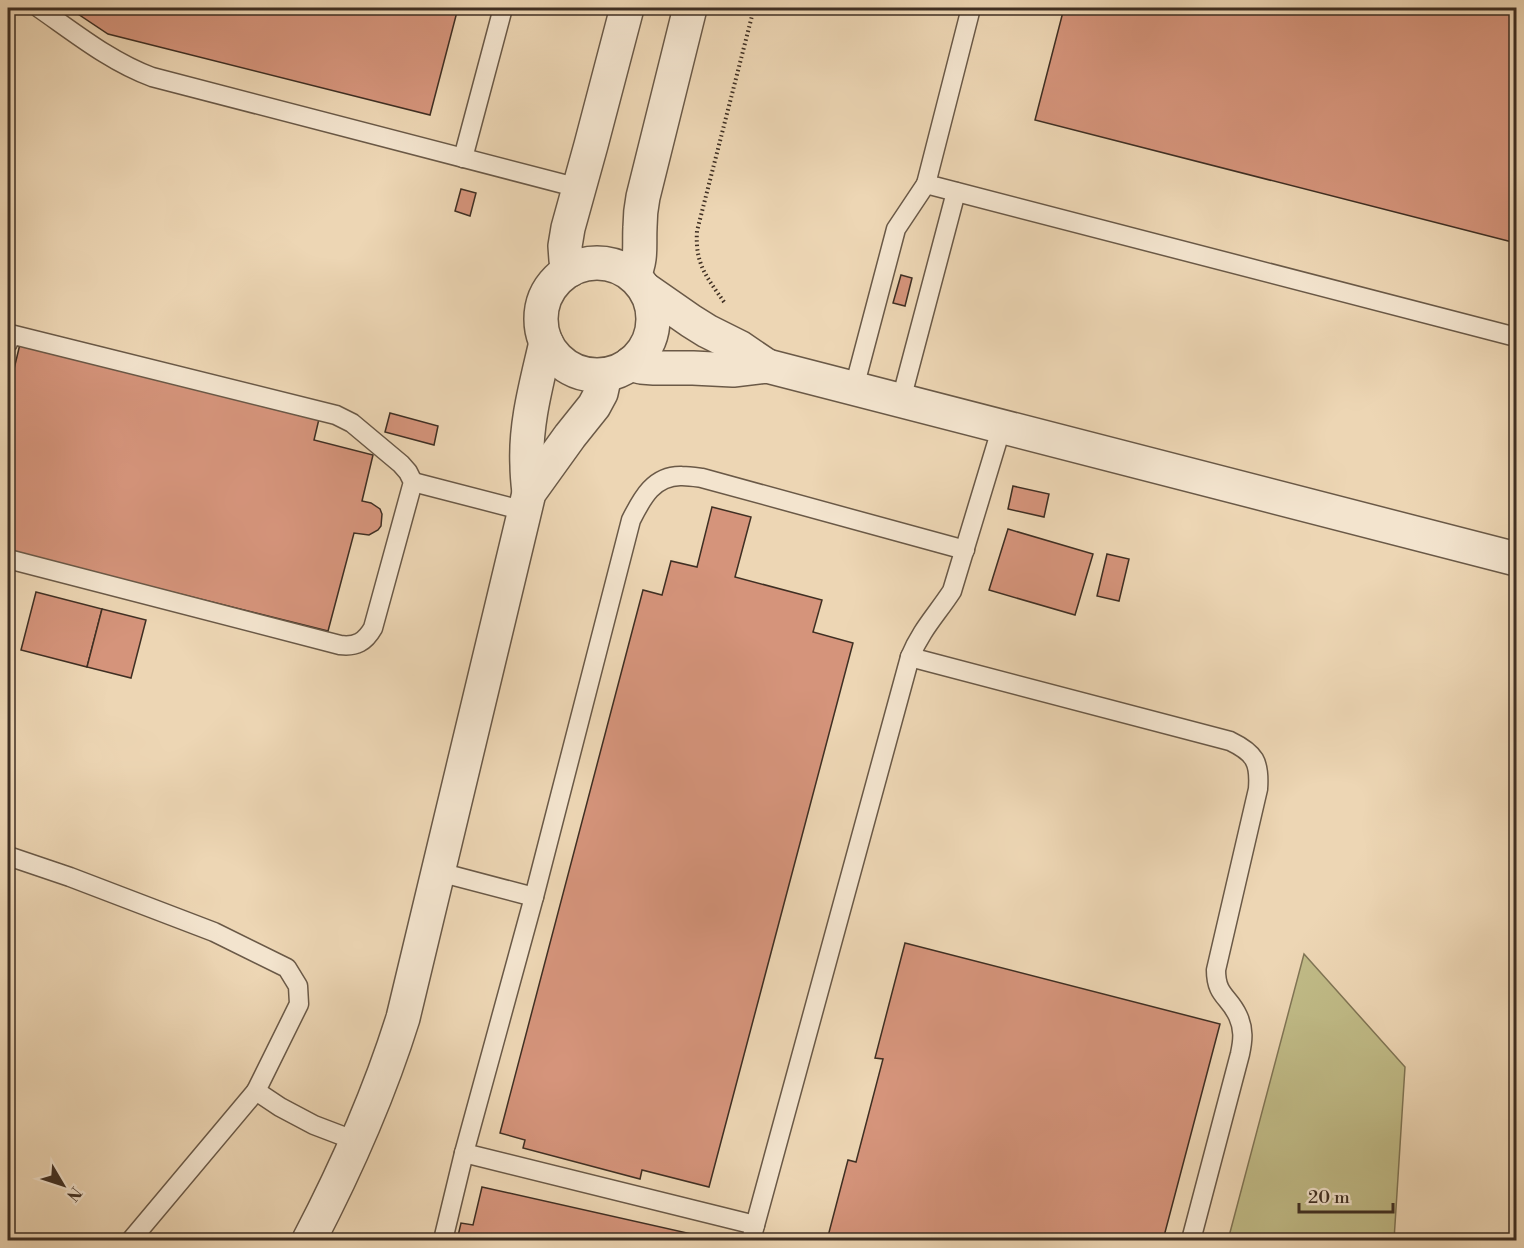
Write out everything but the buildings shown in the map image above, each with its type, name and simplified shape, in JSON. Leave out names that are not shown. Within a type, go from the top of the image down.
[{"type":"street","points":[[570,270],[566,260],[566,238],[627,8]]},
{"type":"street","points":[[527,502],[570,436],[618,370],[645,349],[652,329],[653,308],[639,282],[637,269],[641,253],[640,223],[643,197],[690,8]]},
{"type":"street","points":[[767,366],[740,347],[713,335],[691,321],[619,266],[586,263],[570,270],[557,280],[547,293],[542,309],[541,326],[546,342],[555,356],[567,367],[582,373],[641,367],[733,370],[767,366],[1516,559]]},
{"type":"street","points":[[309,1240],[357,1141],[389,1062],[403,1018],[527,502],[528,431],[546,342]]},
{"type":"lane","points":[[39,8],[137,72],[579,188]]},
{"type":"lane","points":[[463,158],[503,8]]},
{"type":"lane","points":[[854,388],[896,229],[926,184],[971,8]]},
{"type":"lane","points":[[926,184],[1516,336]]},
{"type":"lane","points":[[900,400],[956,192]]},
{"type":"lane","points":[[8,343],[10,334],[336,415],[352,423],[401,464],[413,482],[373,628],[365,639],[354,645],[340,645],[8,559]]},
{"type":"lane","points":[[464,1153],[753,1233],[910,657],[925,627],[952,591],[1002,426]]},
{"type":"lane","points":[[443,1240],[631,520],[643,496],[660,481],[681,475],[702,478],[965,550]]},
{"type":"lane","points":[[413,482],[527,502]]},
{"type":"lane","points":[[910,657],[1230,741],[1243,747],[1254,759],[1259,771],[1258,789],[1216,970],[1217,987],[1238,1015],[1243,1039],[1191,1240]]},
{"type":"lane","points":[[8,856],[214,932],[287,968],[298,986],[298,1004],[256,1091],[131,1240]]},
{"type":"lane","points":[[439,872],[534,897]]},
{"type":"lane","points":[[256,1091],[314,1125],[357,1141]]},
{"type":"path","points":[[728,308],[699,261],[696,231],[754,8]]},
{"type":"shaded area","points":[[1304,954],[1405,1067],[1394,1240],[1228,1240]]}]
